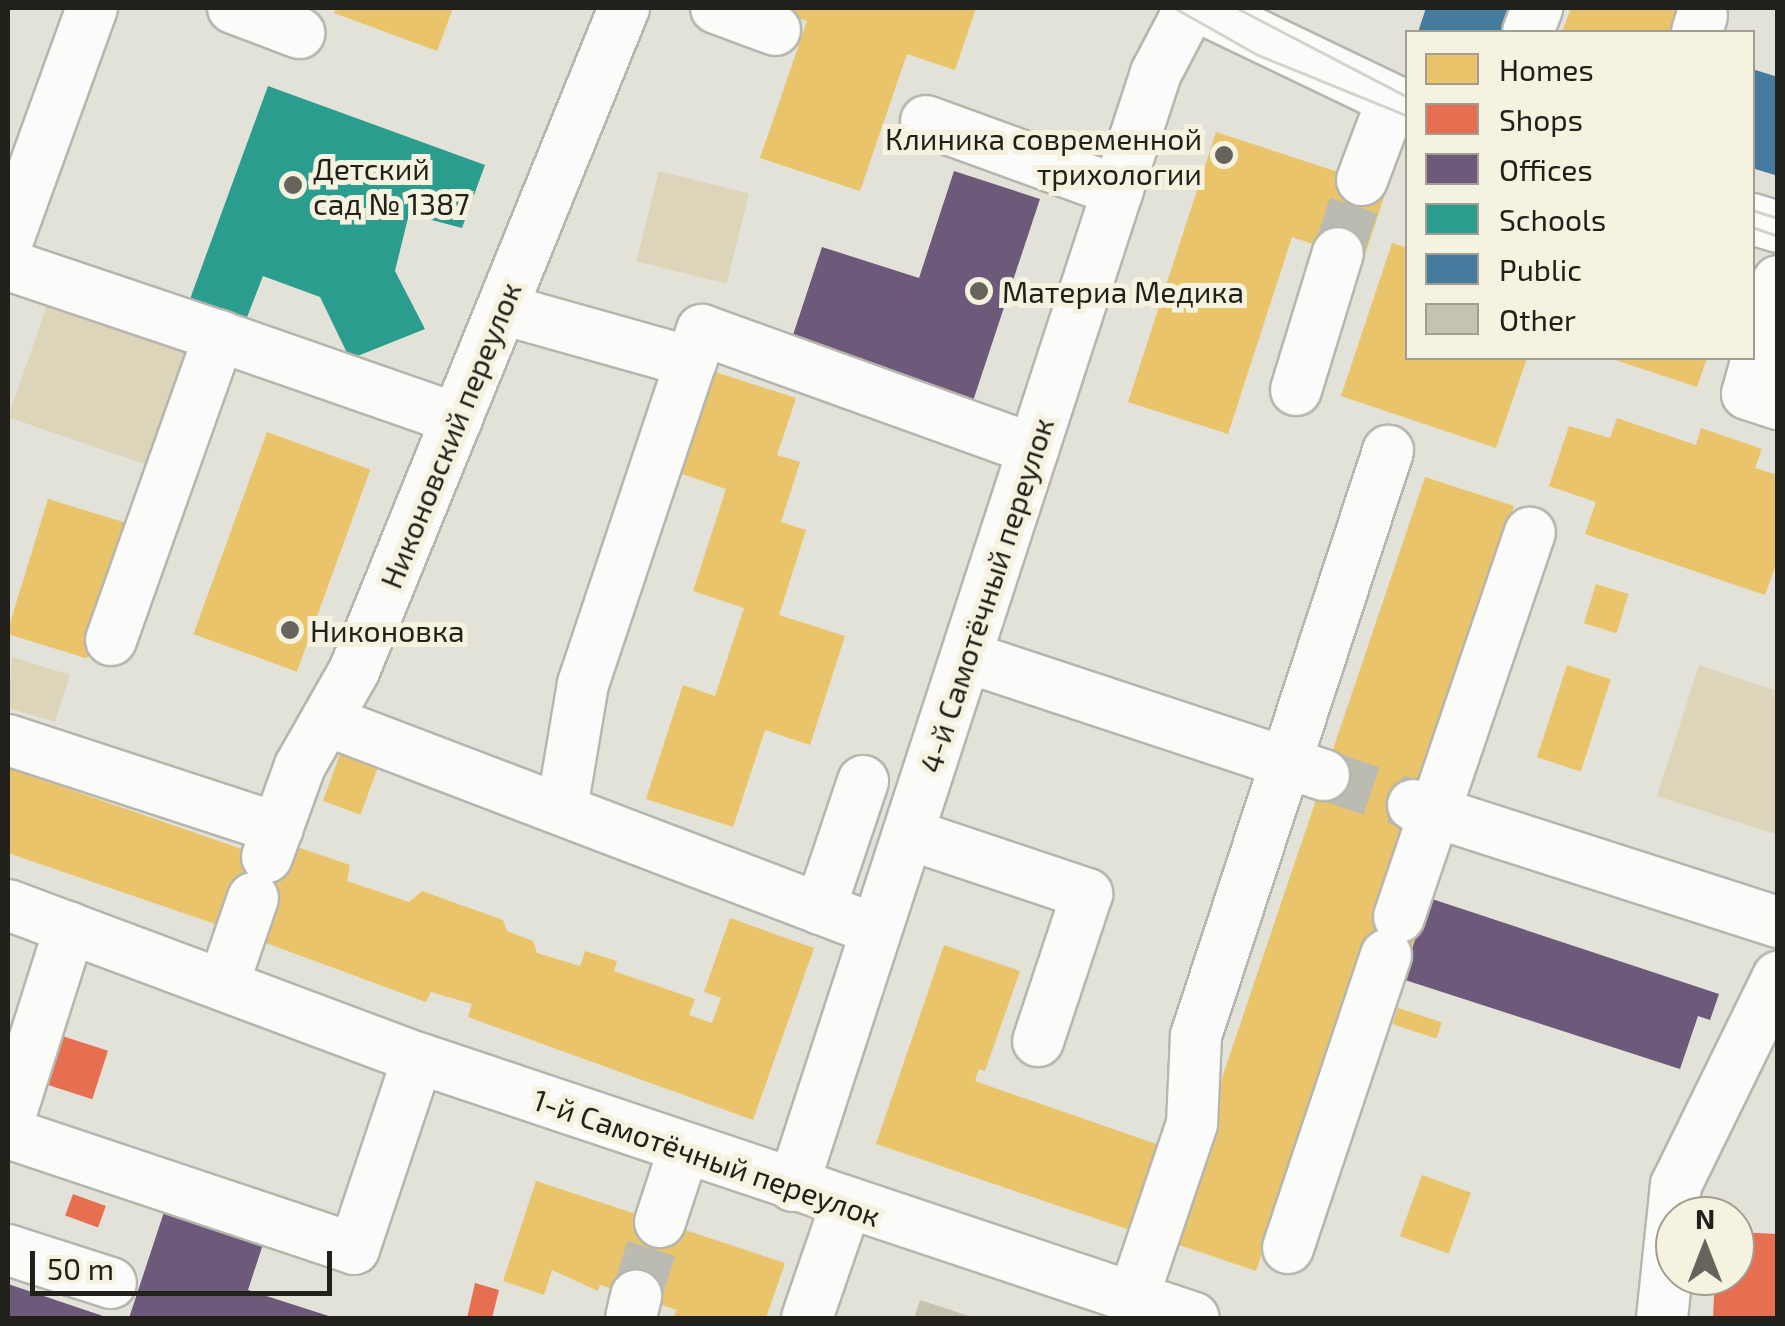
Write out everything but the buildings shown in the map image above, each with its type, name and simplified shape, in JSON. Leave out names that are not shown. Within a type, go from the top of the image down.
[{"type":"street","points":[[8,240],[92,8]]},
{"type":"street","points":[[233,8],[298,33]]},
{"type":"street","name":"Никоновский переулок","points":[[223,985],[300,766],[354,671],[624,8]]},
{"type":"street","points":[[716,8],[775,30]]},
{"type":"street","name":"4-й Самотёчный переулок","points":[[793,1186],[1156,73],[1190,8]]},
{"type":"street","points":[[1201,8],[1400,103],[1362,180]]},
{"type":"street","points":[[926,121],[1118,192]]},
{"type":"street","points":[[1296,390],[1338,252]]},
{"type":"street","points":[[8,265],[456,419]]},
{"type":"street","points":[[1778,281],[1747,394],[1778,404]]},
{"type":"street","points":[[502,309],[691,362]]},
{"type":"street","points":[[562,808],[583,684],[702,330],[1033,449]]},
{"type":"street","points":[[111,640],[219,336]]},
{"type":"street","points":[[1132,1298],[1192,1124],[1196,1036],[1305,769],[1388,450]]},
{"type":"street","points":[[1288,1248],[1393,936],[1424,808],[1530,533]]},
{"type":"street","points":[[967,656],[1305,769]]},
{"type":"street","points":[[346,728],[876,930]]},
{"type":"street","points":[[8,740],[266,861]]},
{"type":"street","points":[[820,909],[863,782]]},
{"type":"street","points":[[1424,808],[1778,922]]},
{"type":"street","points":[[908,834],[1087,894],[1038,1041]]},
{"type":"street","name":"1-й Самотёчный переулок","points":[[8,905],[418,1058],[846,1205],[1194,1318]]},
{"type":"street","points":[[8,1123],[70,928]]},
{"type":"street","points":[[1662,1318],[1676,1185],[1778,977]]},
{"type":"street","points":[[8,1133],[354,1249],[418,1058]]},
{"type":"street","points":[[660,1222],[684,1149]]},
{"type":"street","points":[[807,1318],[846,1205]]},
{"type":"street","points":[[8,1250],[111,1284]]},
{"type":"shaded area","points":[[659,171],[749,193],[727,284],[637,261]]},
{"type":"shaded area","points":[[48,302],[189,351],[149,466],[8,417]]},
{"type":"shaded area","points":[[12,657],[70,675],[55,722],[8,708]]},
{"type":"shaded area","points":[[1699,665],[1777,691],[1775,834],[1657,796]]},
{"type":"tunnel","points":[[1338,253],[1362,180]]},
{"type":"tunnel","points":[[1324,775],[1413,805]]},
{"type":"tunnel","points":[[636,1296],[660,1222]]},
{"type":"tram line","points":[[1175,8],[1258,55],[1405,115]]},
{"type":"tram line","points":[[1237,8],[1405,95]]},
{"type":"tram line","points":[[1755,211],[1778,218]]},
{"type":"tram line","points":[[1755,228],[1778,236]]},
{"type":"place","name":"Клиника современной трихологии","points":[[1224,155]]},
{"type":"place","name":"Детский сад № 1387","points":[[293,185]]},
{"type":"place","name":"Материа Медика","points":[[979,291]]},
{"type":"place","name":"Никоновка","points":[[290,630]]}]
